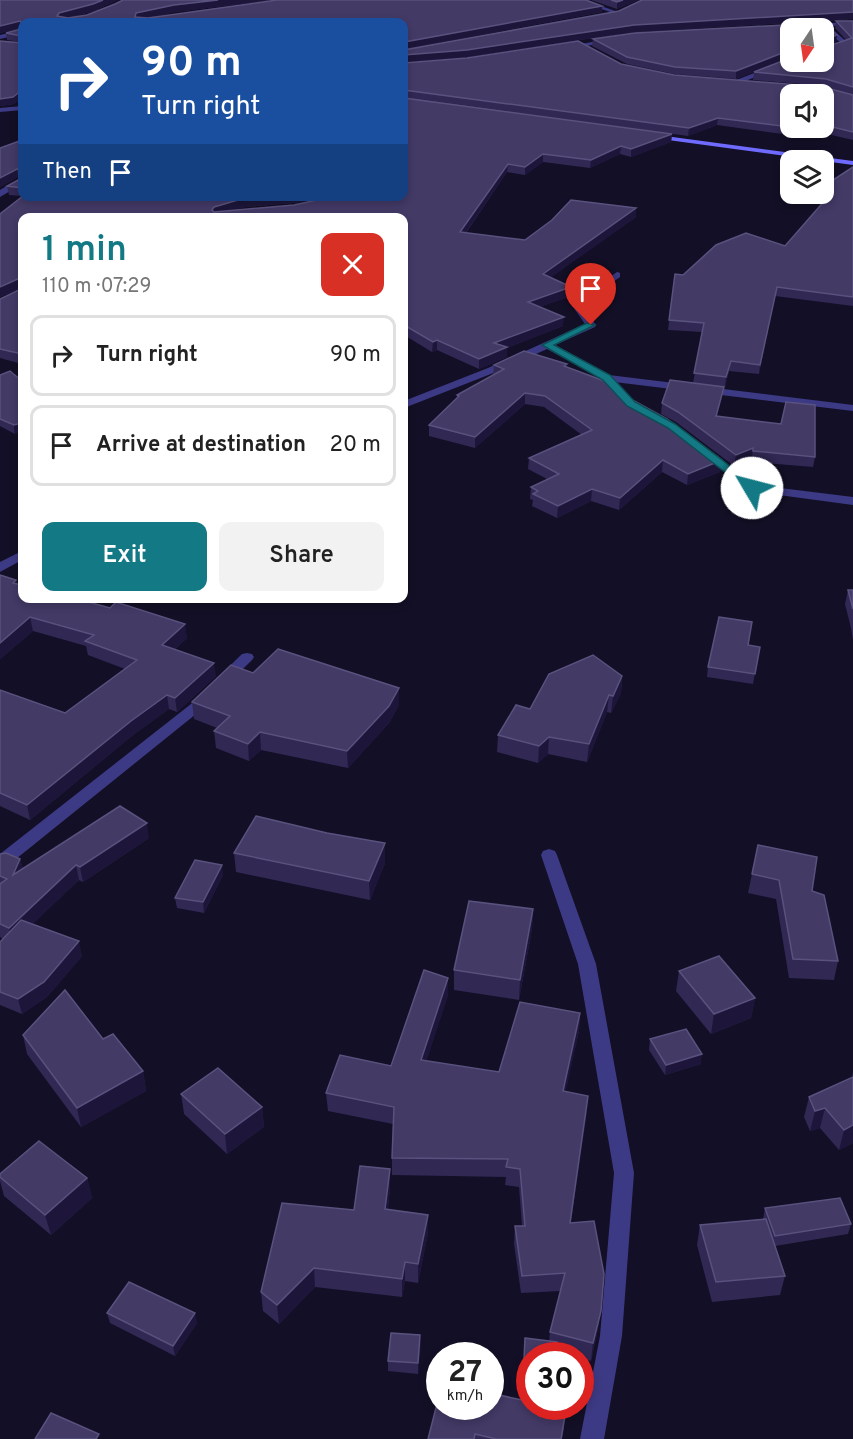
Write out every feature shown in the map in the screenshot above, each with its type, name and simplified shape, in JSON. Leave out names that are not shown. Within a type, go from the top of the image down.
[{"type":"street","points":[[578,0],[618,13]]},
{"type":"street","points":[[606,15],[628,9]]},
{"type":"street","points":[[834,24],[853,23]]},
{"type":"street","points":[[0,38],[18,33]]},
{"type":"street","points":[[834,34],[846,44],[834,47]]},
{"type":"street","points":[[558,49],[624,38]]},
{"type":"street","points":[[0,43],[11,45]]},
{"type":"street","points":[[581,46],[590,51]]},
{"type":"street","points":[[735,82],[780,65]]},
{"type":"street","points":[[724,82],[757,84]]},
{"type":"street","points":[[0,110],[18,108]]},
{"type":"street","points":[[646,135],[853,163]]},
{"type":"street","points":[[0,194],[18,183]]},
{"type":"street","points":[[408,403],[591,325],[576,304],[617,275]]},
{"type":"street","points":[[547,345],[606,378],[853,408]]},
{"type":"street","points":[[606,378],[615,390]]},
{"type":"street","points":[[696,445],[752,488],[853,501]]},
{"type":"street","points":[[0,568],[18,557]]},
{"type":"street","points":[[0,863],[196,707],[247,657]]},
{"type":"street","points":[[549,855],[587,964],[624,1173],[611,1336],[592,1439]]},
{"type":"building","points":[[0,0],[103,0],[59,13],[57,16],[68,18],[18,18],[18,22],[0,26]]},
{"type":"building","points":[[123,0],[218,0],[174,5],[136,13],[135,17],[148,18],[68,18],[87,15]]},
{"type":"building","points":[[277,0],[586,0],[602,6],[408,41],[408,18],[148,18]]},
{"type":"building","points":[[642,0],[853,0],[853,12],[634,25],[467,50],[408,55],[408,49],[619,11]]},
{"type":"building","points":[[836,21],[853,21],[853,87],[826,79],[754,72],[780,62],[780,72],[834,72],[834,44],[852,38]]},
{"type":"building","points":[[780,25],[780,54],[736,71],[675,67],[627,57],[593,39],[635,33]]},
{"type":"building","points":[[18,30],[18,35],[6,33]]},
{"type":"building","points":[[0,41],[18,43],[18,93],[13,97],[0,99]]},
{"type":"building","points":[[578,41],[621,64],[674,75],[786,84],[780,84],[780,126],[718,118],[689,128],[408,91],[408,63],[467,58]]},
{"type":"building","points":[[834,90],[853,95],[853,132],[834,127]]},
{"type":"building","points":[[408,99],[672,134],[631,149],[621,146],[591,160],[543,154],[525,167],[508,164],[460,232],[525,240],[552,220],[571,200],[636,208],[543,274],[571,287],[528,302],[564,317],[494,343],[507,347],[479,359],[437,340],[433,342],[408,327],[408,213],[18,213],[18,279],[0,287],[0,214],[18,200],[235,201],[214,207],[212,210],[214,212],[294,205],[312,201],[408,201]]},
{"type":"building","points":[[18,141],[18,169],[0,178],[0,148]]},
{"type":"building","points":[[853,167],[853,297],[777,287],[760,365],[731,361],[726,377],[694,373],[704,323],[669,320],[675,274],[683,275],[716,245],[746,233],[785,246],[822,204],[834,204],[834,179]]},
{"type":"building","points":[[18,180],[18,187],[7,186]]},
{"type":"building","points":[[18,290],[18,353],[0,349],[0,299]]},
{"type":"building","points":[[524,351],[567,364],[564,366],[615,385],[627,397],[667,419],[722,460],[688,474],[663,460],[620,498],[592,489],[558,506],[533,494],[538,491],[531,487],[559,474],[529,458],[592,430],[545,396],[525,393],[475,437],[429,425],[459,396],[457,395],[504,369],[494,365]]},
{"type":"building","points":[[10,371],[18,378],[18,424],[14,425],[0,419],[0,375]]},
{"type":"building","points":[[670,380],[724,387],[716,416],[781,424],[786,402],[815,405],[815,457],[753,451],[753,448],[736,455],[678,412],[662,403]]},
{"type":"building","points":[[0,575],[16,580],[13,583],[18,584],[18,603],[92,603],[110,608],[115,603],[119,603],[185,624],[162,645],[214,663],[175,698],[167,695],[131,721],[27,805],[0,793],[0,690],[65,713],[137,660],[85,641],[94,635],[30,617],[0,643]]},
{"type":"building","points":[[848,590],[853,590],[853,609]]},
{"type":"building","points":[[719,617],[752,622],[748,645],[760,647],[755,674],[708,667]]},
{"type":"building","points":[[278,649],[399,688],[389,706],[347,751],[260,732],[248,744],[214,731],[230,716],[192,702],[231,665],[253,673]]},
{"type":"building","points":[[593,655],[622,676],[613,696],[609,695],[589,744],[549,737],[539,746],[498,735],[516,705],[530,709],[549,674]]},
{"type":"building","points":[[120,806],[147,823],[80,867],[76,865],[9,928],[0,924],[0,884],[7,879],[0,876],[0,854],[6,853],[20,859],[13,875]]},
{"type":"building","points":[[256,816],[327,833],[385,843],[369,881],[234,853]]},
{"type":"building","points":[[758,845],[817,857],[812,891],[824,895],[838,961],[793,959],[779,880],[752,874]]},
{"type":"building","points":[[195,860],[222,865],[203,902],[175,898]]},
{"type":"building","points":[[469,901],[533,909],[520,980],[454,970]]},
{"type":"building","points":[[21,920],[79,941],[44,982],[18,999],[0,992],[0,942]]},
{"type":"building","points":[[719,956],[755,998],[714,1014],[679,971]]},
{"type":"building","points":[[424,970],[448,978],[421,1060],[499,1072],[520,1002],[580,1013],[563,1091],[588,1096],[570,1223],[594,1221],[604,1274],[601,1311],[593,1342],[550,1332],[565,1273],[522,1276],[515,1226],[525,1226],[520,1169],[506,1167],[508,1159],[392,1158],[394,1107],[326,1093],[340,1055],[391,1066]]},
{"type":"building","points":[[65,990],[103,1039],[113,1034],[143,1071],[77,1108],[23,1035]]},
{"type":"building","points":[[686,1029],[702,1054],[666,1065],[650,1039]]},
{"type":"building","points":[[218,1068],[262,1107],[225,1134],[181,1094]]},
{"type":"building","points":[[853,1077],[853,1125],[844,1130],[825,1108],[815,1111],[809,1097]]},
{"type":"building","points":[[39,1141],[87,1178],[45,1215],[0,1177],[0,1174]]},
{"type":"building","points":[[360,1166],[390,1169],[385,1209],[428,1215],[418,1264],[405,1262],[402,1279],[314,1268],[277,1305],[261,1292],[282,1203],[354,1210]]},
{"type":"building","points":[[840,1198],[851,1224],[775,1236],[765,1208]]},
{"type":"building","points":[[766,1219],[785,1276],[716,1282],[700,1225]]},
{"type":"building","points":[[129,1282],[195,1313],[173,1346],[107,1313]]},
{"type":"building","points":[[391,1333],[420,1335],[418,1363],[388,1361]]},
{"type":"building","points":[[525,1338],[557,1342],[525,1342]]},
{"type":"building","points":[[504,1396],[516,1399],[516,1420],[564,1420],[561,1439],[496,1439],[475,1434],[474,1439],[428,1439],[433,1420],[504,1420]]},
{"type":"building","points":[[51,1413],[99,1434],[96,1439],[35,1439]]},
{"type":"route","points":[[591,325],[547,345],[606,378],[615,390],[631,404],[671,426],[752,488]]}]
